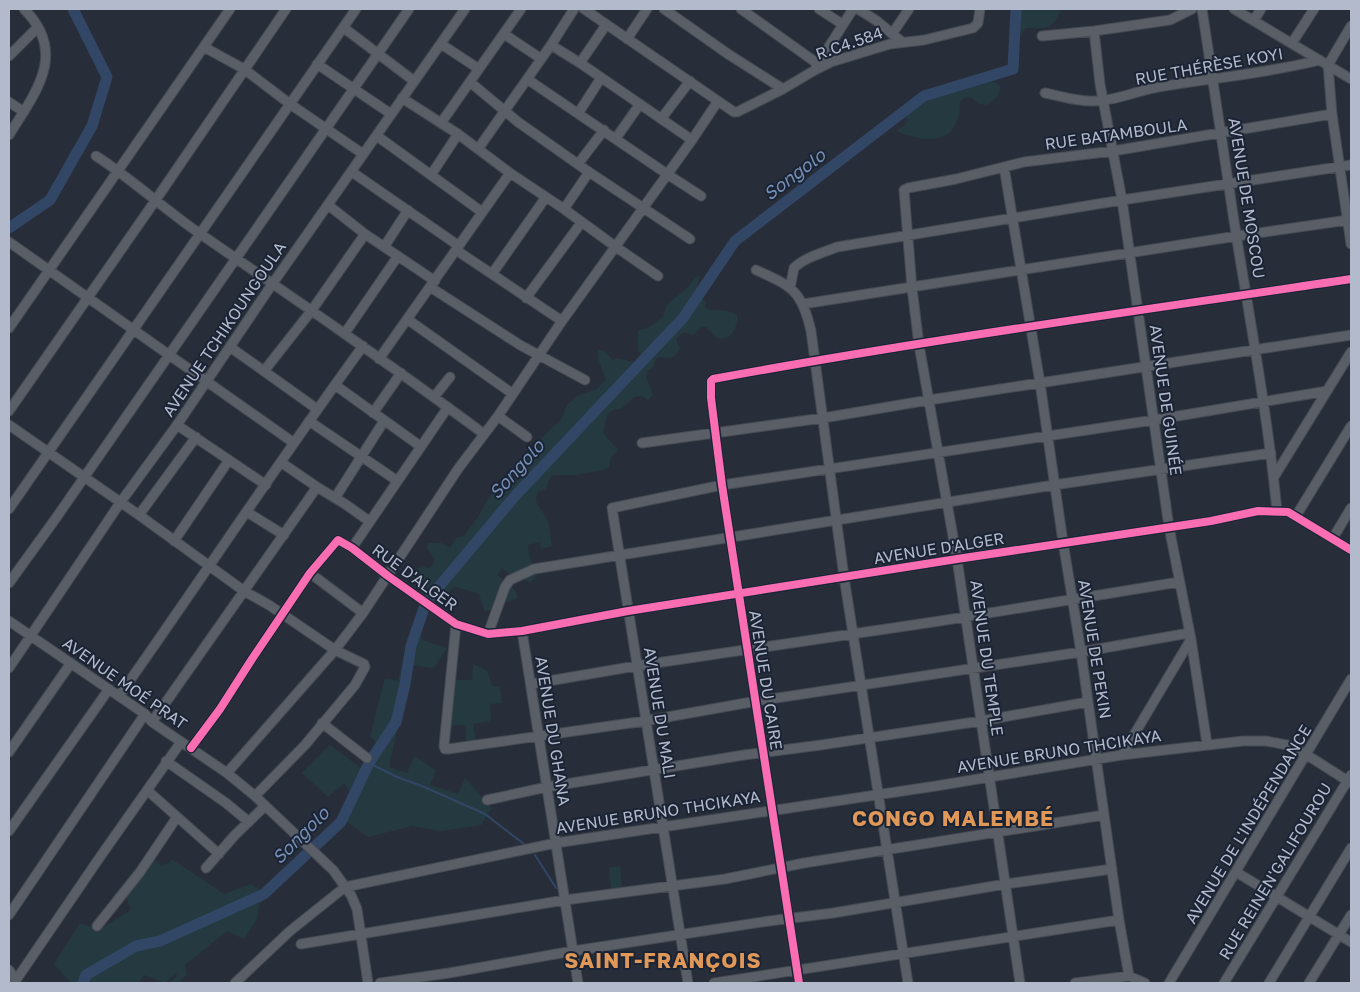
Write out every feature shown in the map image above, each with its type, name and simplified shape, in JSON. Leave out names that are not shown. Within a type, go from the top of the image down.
[{"type":"street","points":[[9,134],[36,93],[46,58],[44,39],[38,27],[24,9]]},
{"type":"street","points":[[9,328],[230,9]]},
{"type":"street","points":[[9,411],[286,9]]},
{"type":"street","points":[[9,584],[408,9]]},
{"type":"street","name":"AVENUE TCHIKOUNGOULA","points":[[9,668],[120,503],[177,425],[273,283],[465,9]]},
{"type":"street","points":[[441,123],[521,9]]},
{"type":"street","points":[[478,148],[551,45],[574,9]]},
{"type":"street","points":[[227,773],[335,650],[363,612],[458,469],[498,416],[562,321],[616,248],[718,101],[584,9]]},
{"type":"street","points":[[627,39],[647,9]]},
{"type":"street","points":[[664,9],[728,54],[783,89]]},
{"type":"street","points":[[740,9],[816,67],[852,9]]},
{"type":"street","points":[[819,9],[842,24]]},
{"type":"street","points":[[858,9],[902,42]]},
{"type":"street","points":[[892,34],[909,9]]},
{"type":"street","name":"R.C4.584","points":[[718,101],[737,112],[783,89],[816,67],[890,44],[924,40],[973,28],[978,23],[980,9]]},
{"type":"street","points":[[1042,36],[1170,20],[1192,9]]},
{"type":"street","name":"AVENUE DE MOSCOU","points":[[1202,9],[1220,133],[1248,294],[1278,511]]},
{"type":"street","points":[[1234,9],[1351,79]]},
{"type":"street","points":[[1254,20],[1262,9]]},
{"type":"street","points":[[1292,43],[1314,9]]},
{"type":"street","points":[[9,509],[47,451],[344,28],[353,10]]},
{"type":"street","points":[[580,63],[606,25]]},
{"type":"street","points":[[1351,26],[1324,62],[1351,244]]},
{"type":"street","points":[[9,56],[38,27]]},
{"type":"street","points":[[344,28],[414,80]]},
{"type":"street","name":"AVENUE DE GUINÉE","points":[[1094,31],[1100,84],[1122,200],[1147,366],[1160,470],[1190,636],[1206,744]]},
{"type":"street","points":[[504,34],[540,58]]},
{"type":"street","points":[[441,44],[479,69]]},
{"type":"street","points":[[551,45],[692,140]]},
{"type":"street","points":[[204,47],[244,69],[290,104],[363,154]]},
{"type":"street","name":"RUE THÉRÈSE KOYI","points":[[1045,92],[1063,98],[1084,101],[1104,100],[1153,89],[1324,62]]},
{"type":"street","points":[[317,64],[391,114]]},
{"type":"street","points":[[579,112],[601,78]]},
{"type":"street","points":[[527,79],[702,196]]},
{"type":"street","points":[[661,119],[690,81]]},
{"type":"street","points":[[470,82],[506,110],[518,122],[678,233],[690,239]]},
{"type":"street","points":[[402,98],[458,134],[510,173],[658,276]]},
{"type":"street","points":[[9,102],[24,112]]},
{"type":"street","points":[[616,138],[640,104]]},
{"type":"street","name":"RUE BATAMBOULA","points":[[906,188],[1024,162],[1113,151],[1332,114]]},
{"type":"street","points":[[578,164],[604,130]]},
{"type":"street","points":[[431,175],[458,134]]},
{"type":"street","points":[[376,136],[482,212]]},
{"type":"street","points":[[96,156],[118,170],[200,233],[345,333],[484,434]]},
{"type":"street","points":[[790,288],[794,268],[804,260],[837,247],[1013,217],[1351,165]]},
{"type":"street","name":"AVENUE DE PEKIN","points":[[1004,167],[1040,383],[1119,920],[1130,976]]},
{"type":"street","points":[[352,172],[408,210],[492,274],[562,321]]},
{"type":"street","points":[[564,209],[589,172]]},
{"type":"street","points":[[379,358],[510,173]]},
{"type":"street","name":"AVENUE DU TEMPLE","points":[[906,188],[904,190],[907,234],[919,345],[957,559],[1020,983]]},
{"type":"street","points":[[492,274],[546,197]]},
{"type":"street","points":[[328,205],[433,284],[520,345],[585,380]]},
{"type":"street","points":[[384,246],[408,210]]},
{"type":"street","points":[[803,304],[1348,220]]},
{"type":"street","points":[[526,298],[581,223]]},
{"type":"street","points":[[264,371],[312,310],[365,234]]},
{"type":"street","points":[[9,242],[133,328],[294,444]]},
{"type":"street","points":[[345,333],[398,256]]},
{"type":"street","points":[[756,270],[790,288],[799,296],[811,331],[844,577],[908,983]]},
{"type":"street","points":[[815,362],[1138,310],[1351,279]]},
{"type":"street","points":[[407,320],[513,394]]},
{"type":"street","points":[[642,444],[823,418],[1351,335]]},
{"type":"street","points":[[119,696],[282,463],[317,409],[363,346]]},
{"type":"street","points":[[230,347],[317,409]]},
{"type":"street","points":[[1274,477],[1351,352]]},
{"type":"street","name":"AVENUE DU CAIRE","points":[[800,983],[757,701],[738,593],[715,433],[710,381],[712,379],[815,362]]},
{"type":"street","points":[[373,413],[401,374]]},
{"type":"street","points":[[434,397],[450,377]]},
{"type":"street","points":[[335,385],[420,446]]},
{"type":"street","points":[[722,485],[1154,420],[1327,391]]},
{"type":"street","points":[[191,748],[220,709],[310,573],[338,540],[352,548],[396,480],[448,407]]},
{"type":"street","points":[[498,416],[527,437]]},
{"type":"street","points":[[309,421],[396,480]]},
{"type":"street","points":[[335,498],[384,421]]},
{"type":"street","points":[[9,425],[244,591],[283,614],[335,650],[364,664],[365,667],[355,685],[305,745],[255,796]]},
{"type":"street","points":[[177,425],[266,485]]},
{"type":"street","points":[[1296,516],[1351,426]]},
{"type":"street","points":[[139,515],[196,437]]},
{"type":"street","points":[[488,634],[505,587],[510,580],[534,569],[1054,485],[1271,453]]},
{"type":"street","points":[[174,541],[229,460]]},
{"type":"street","name":"RUE D'ALGER","points":[[282,463],[369,521]]},
{"type":"street","name":"AVENUE DU MALI","points":[[688,983],[612,508],[722,485]]},
{"type":"street","points":[[152,722],[317,487]]},
{"type":"street","points":[[1333,538],[1351,508]]},
{"type":"street","name":"AVENUE D'ALGER","points":[[522,631],[738,593],[1169,527],[1258,511],[1288,512],[1351,550]]},
{"type":"street","points":[[247,512],[284,535]]},
{"type":"street","name":"RUE D'ALGER","points":[[352,548],[456,624],[488,634],[522,631]]},
{"type":"street","points":[[310,573],[363,612]]},
{"type":"street","points":[[531,684],[1179,582]]},
{"type":"street","name":"AVENUE MOÉ PRAT","points":[[9,621],[227,773],[255,796],[333,870],[351,895],[357,909],[368,983]]},
{"type":"street","points":[[456,624],[444,748],[448,749],[1190,636]]},
{"type":"street","name":"AVENUE DU GHANA","points":[[522,631],[578,983]]},
{"type":"street","points":[[1122,755],[1190,636]]},
{"type":"street","points":[[9,752],[71,663]]},
{"type":"street","name":"AVENUE DE L'INDÉPENDANCE","points":[[1170,983],[1351,679]]},
{"type":"street","points":[[9,831],[109,689]]},
{"type":"street","points":[[487,800],[744,755],[981,721],[1088,702]]},
{"type":"street","points":[[9,916],[145,714]]},
{"type":"street","points":[[322,723],[367,758]]},
{"type":"street","name":"AVENUE BRUNO THCIKAYA","points":[[235,983],[290,931],[346,887],[556,843],[1122,755],[1243,741],[1266,741],[1287,745],[1350,780]]},
{"type":"street","points":[[9,970],[15,982],[166,761],[181,742]]},
{"type":"street","points":[[166,761],[226,803],[249,822]]},
{"type":"street","name":"RUE REINEN'GALIFOUROU","points":[[1224,983],[1350,780]]},
{"type":"street","points":[[147,790],[219,854]]},
{"type":"street","points":[[206,868],[265,806]]},
{"type":"street","points":[[301,944],[565,900],[672,886],[1104,816]]},
{"type":"street","points":[[97,926],[140,872],[177,817]]},
{"type":"street","points":[[1269,983],[1351,848]]},
{"type":"street","points":[[380,983],[449,974],[573,951],[681,934],[1112,869]]},
{"type":"street","points":[[1236,872],[1351,942]]},
{"type":"street","points":[[1309,983],[1351,916]]},
{"type":"street","points":[[714,983],[1119,920]]},
{"type":"street","points":[[1075,983],[1130,976],[1145,983]]},
{"type":"green space","points":[[1021,9],[1062,9],[1052,25],[1045,28],[1026,28],[1020,35],[1018,23]]},
{"type":"green space","points":[[990,81],[999,86],[1000,89],[997,96],[987,105],[980,104],[970,97],[964,98],[960,102],[959,116],[948,134],[940,138],[930,139],[919,138],[896,131],[905,125],[908,120],[903,115],[924,99],[973,84]]},
{"type":"green space","points":[[698,275],[700,277],[692,297],[677,321],[654,344],[644,358],[591,411],[582,423],[545,458],[519,488],[509,495],[481,533],[487,533],[534,476],[568,445],[585,423],[593,417],[693,309],[699,293],[705,302],[705,308],[728,311],[737,315],[735,329],[726,338],[717,338],[706,327],[702,327],[693,335],[684,332],[676,339],[680,348],[675,356],[669,358],[659,357],[655,360],[654,367],[648,370],[646,376],[653,395],[648,400],[642,396],[634,397],[621,409],[615,409],[607,415],[603,433],[618,450],[611,457],[609,466],[606,469],[577,475],[553,475],[549,479],[546,489],[538,492],[536,499],[546,517],[552,546],[541,549],[540,542],[528,545],[529,555],[537,575],[530,583],[519,574],[508,573],[502,568],[497,576],[516,591],[517,598],[485,612],[479,594],[457,587],[449,591],[453,605],[446,609],[420,592],[422,587],[410,579],[410,571],[423,567],[430,568],[435,560],[427,547],[428,543],[441,543],[450,548],[456,538],[464,536],[495,488],[515,466],[530,454],[546,433],[560,421],[568,404],[578,396],[598,388],[606,380],[598,358],[598,351],[604,351],[613,360],[618,358],[636,363],[639,361],[641,355],[638,351],[639,330],[646,329],[663,317],[667,305],[687,288]]},
{"type":"green space","points":[[421,610],[425,612],[420,630],[422,640],[447,648],[434,668],[411,665],[389,767],[407,773],[414,756],[436,770],[430,785],[458,794],[465,778],[492,808],[481,825],[441,831],[412,826],[368,837],[347,822],[356,800],[344,783],[328,797],[302,773],[330,745],[361,768],[377,744],[370,736],[385,678],[398,681],[404,655]]},
{"type":"green space","points":[[473,664],[487,671],[492,686],[500,687],[502,703],[490,704],[490,721],[473,724],[476,741],[466,743],[466,728],[464,725],[446,726],[452,683],[456,680],[472,680]]},
{"type":"green space","points":[[301,851],[307,859],[259,905],[257,919],[244,939],[227,931],[185,965],[187,975],[180,980],[181,983],[170,983],[177,976],[176,973],[165,983],[144,975],[138,983],[71,983],[54,964],[80,923],[99,930],[131,910],[125,894],[153,859],[162,866],[173,860],[224,894],[251,884],[262,891]]},
{"type":"green space","points":[[620,866],[622,888],[611,889],[609,868]]},
{"type":"waterway","points":[[9,228],[50,200],[92,126],[107,77],[73,9]]},
{"type":"waterway","name":"Songolo","points":[[83,983],[86,975],[136,946],[160,941],[264,894],[341,822],[369,763],[396,722],[411,646],[426,602],[515,496],[683,318],[735,241],[924,96],[1013,69],[1016,9]]},
{"type":"waterway","points":[[369,763],[397,777],[485,814],[524,844]]},
{"type":"waterway","points":[[535,855],[556,888]]},
{"type":"cycle path","points":[[799,983],[722,485],[711,398],[711,381],[713,379],[792,365],[951,339],[1351,279]]},
{"type":"cycle path","points":[[191,748],[220,709],[310,573],[338,540],[352,548],[456,624],[488,634],[522,631],[628,611],[1211,521],[1258,511],[1288,512],[1351,550]]},
{"type":"district","name":"CONGO MALEMBÉ","points":[[953,818]]},
{"type":"district","name":"SAINT-FRANÇOIS","points":[[663,960]]}]
